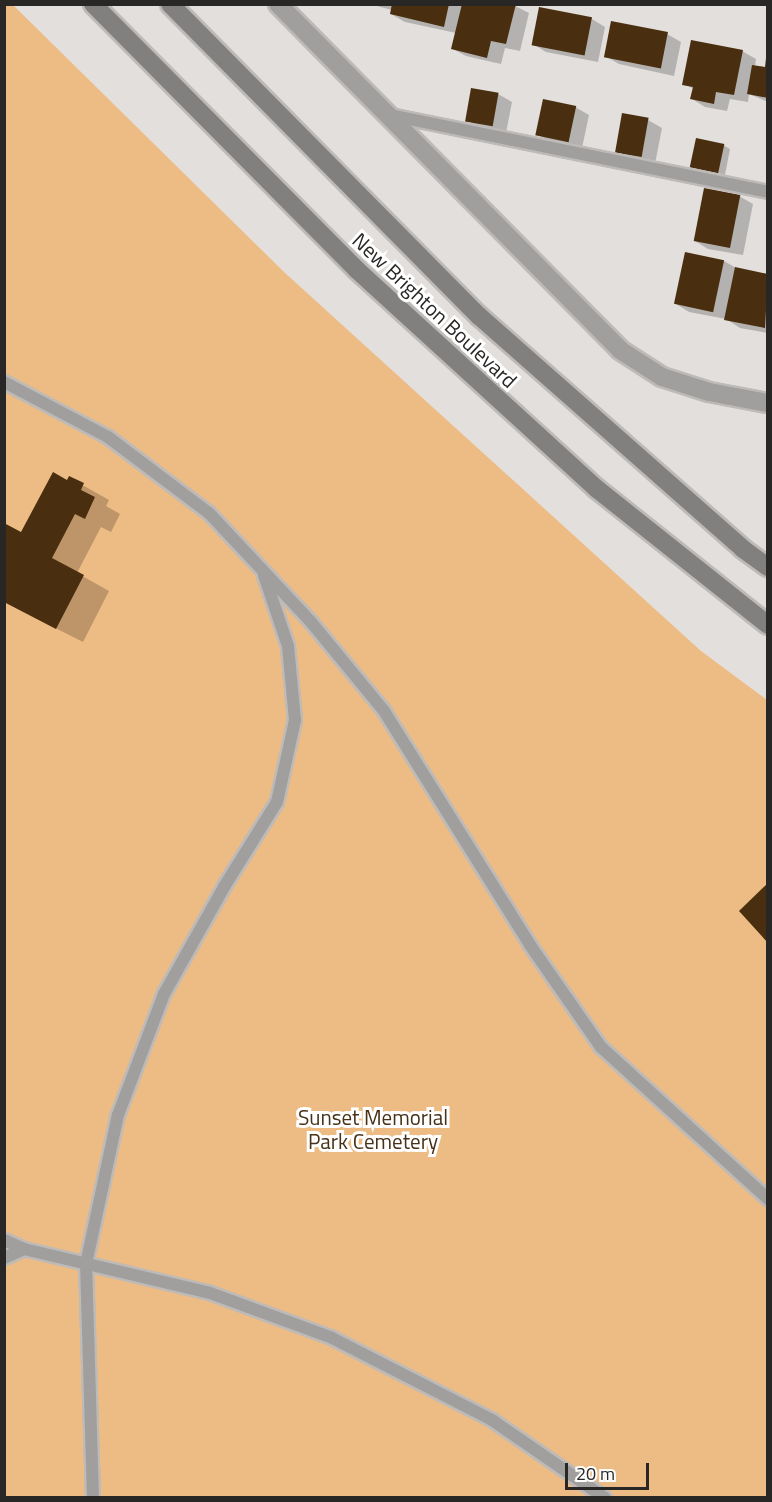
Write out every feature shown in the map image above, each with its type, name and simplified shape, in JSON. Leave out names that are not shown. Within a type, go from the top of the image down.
[{"type":"main road","name":"New Brighton Boulevard","points":[[93,4],[357,270],[597,489],[768,625]]},
{"type":"main road","name":"New Brighton Boulevard","points":[[170,4],[479,316],[734,541],[768,567]]},
{"type":"street","points":[[278,4],[620,350],[662,377],[709,392],[768,403]]},
{"type":"lane","points":[[390,115],[768,192]]},
{"type":"lane","points":[[4,382],[108,437],[209,513],[263,570],[311,622],[384,711],[530,945],[601,1047],[768,1199]]},
{"type":"lane","points":[[93,1497],[86,1264],[118,1115],[164,994],[224,887],[277,801],[295,720],[288,646],[263,570]]},
{"type":"lane","points":[[4,1240],[24,1249],[210,1293],[332,1338],[492,1420],[605,1497]]},
{"type":"lane","points":[[4,1258],[24,1249]]},
{"type":"green space","name":"Sunset Memorial Park Cemetery","points":[[12,4],[284,272],[701,651],[767,700],[768,1497],[5,1498],[4,5]]},
{"type":"building","points":[[392,4],[449,4],[444,27],[390,14]]},
{"type":"building","points":[[462,4],[516,4],[506,44],[491,41],[487,58],[451,49]]},
{"type":"building","points":[[539,7],[592,17],[585,56],[532,45]]},
{"type":"building","points":[[611,21],[668,32],[661,68],[604,57]]},
{"type":"building","points":[[691,40],[743,50],[734,95],[716,92],[714,104],[690,99],[693,87],[682,85]]},
{"type":"building","points":[[766,58],[768,98],[747,94],[752,65],[765,67]]},
{"type":"building","points":[[471,88],[499,93],[493,126],[465,121]]},
{"type":"building","points":[[543,99],[576,106],[569,142],[535,135]]},
{"type":"building","points":[[622,113],[649,118],[642,157],[615,152]]},
{"type":"building","points":[[696,138],[724,144],[718,173],[690,167]]},
{"type":"building","points":[[704,188],[740,195],[730,248],[694,241]]},
{"type":"building","points":[[685,252],[724,260],[713,312],[674,304]]},
{"type":"building","points":[[735,267],[768,274],[765,328],[724,320]]},
{"type":"building","points":[[53,472],[67,480],[69,476],[84,483],[81,490],[95,497],[85,519],[75,514],[52,558],[84,575],[56,629],[4,602],[4,523],[21,532]]},
{"type":"building","points":[[768,883],[768,943],[739,911]]}]
